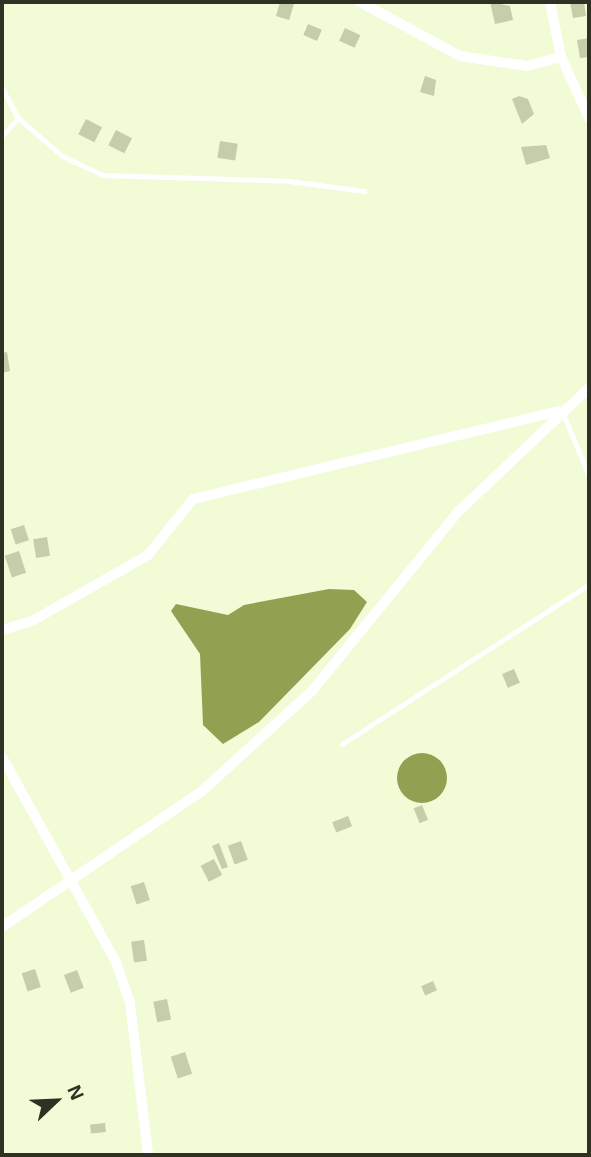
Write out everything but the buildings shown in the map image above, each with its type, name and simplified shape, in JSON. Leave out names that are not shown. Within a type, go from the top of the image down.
[{"type":"street","points":[[360,2],[460,57],[527,66],[562,57]]},
{"type":"street","points":[[550,2],[562,57],[589,118]]},
{"type":"street","points":[[2,927],[71,877],[202,791],[312,691],[458,511],[589,388]]},
{"type":"street","points":[[2,630],[32,621],[148,555],[193,499],[562,411]]},
{"type":"street","points":[[2,757],[116,962],[130,1003],[148,1155]]},
{"type":"lane","points":[[2,88],[18,118],[62,156],[103,175],[289,180],[364,191]]},
{"type":"lane","points":[[2,136],[18,118]]},
{"type":"lane","points":[[562,411],[589,476]]},
{"type":"lane","points":[[342,744],[589,584]]},
{"type":"shaded area","points":[[329,589],[354,590],[367,602],[350,629],[259,722],[223,744],[203,725],[200,654],[171,611],[176,604],[228,615],[244,605]]},
{"type":"shaded area","points":[[422,753],[440,760],[447,778],[440,796],[422,803],[404,796],[397,778],[404,760]]}]
